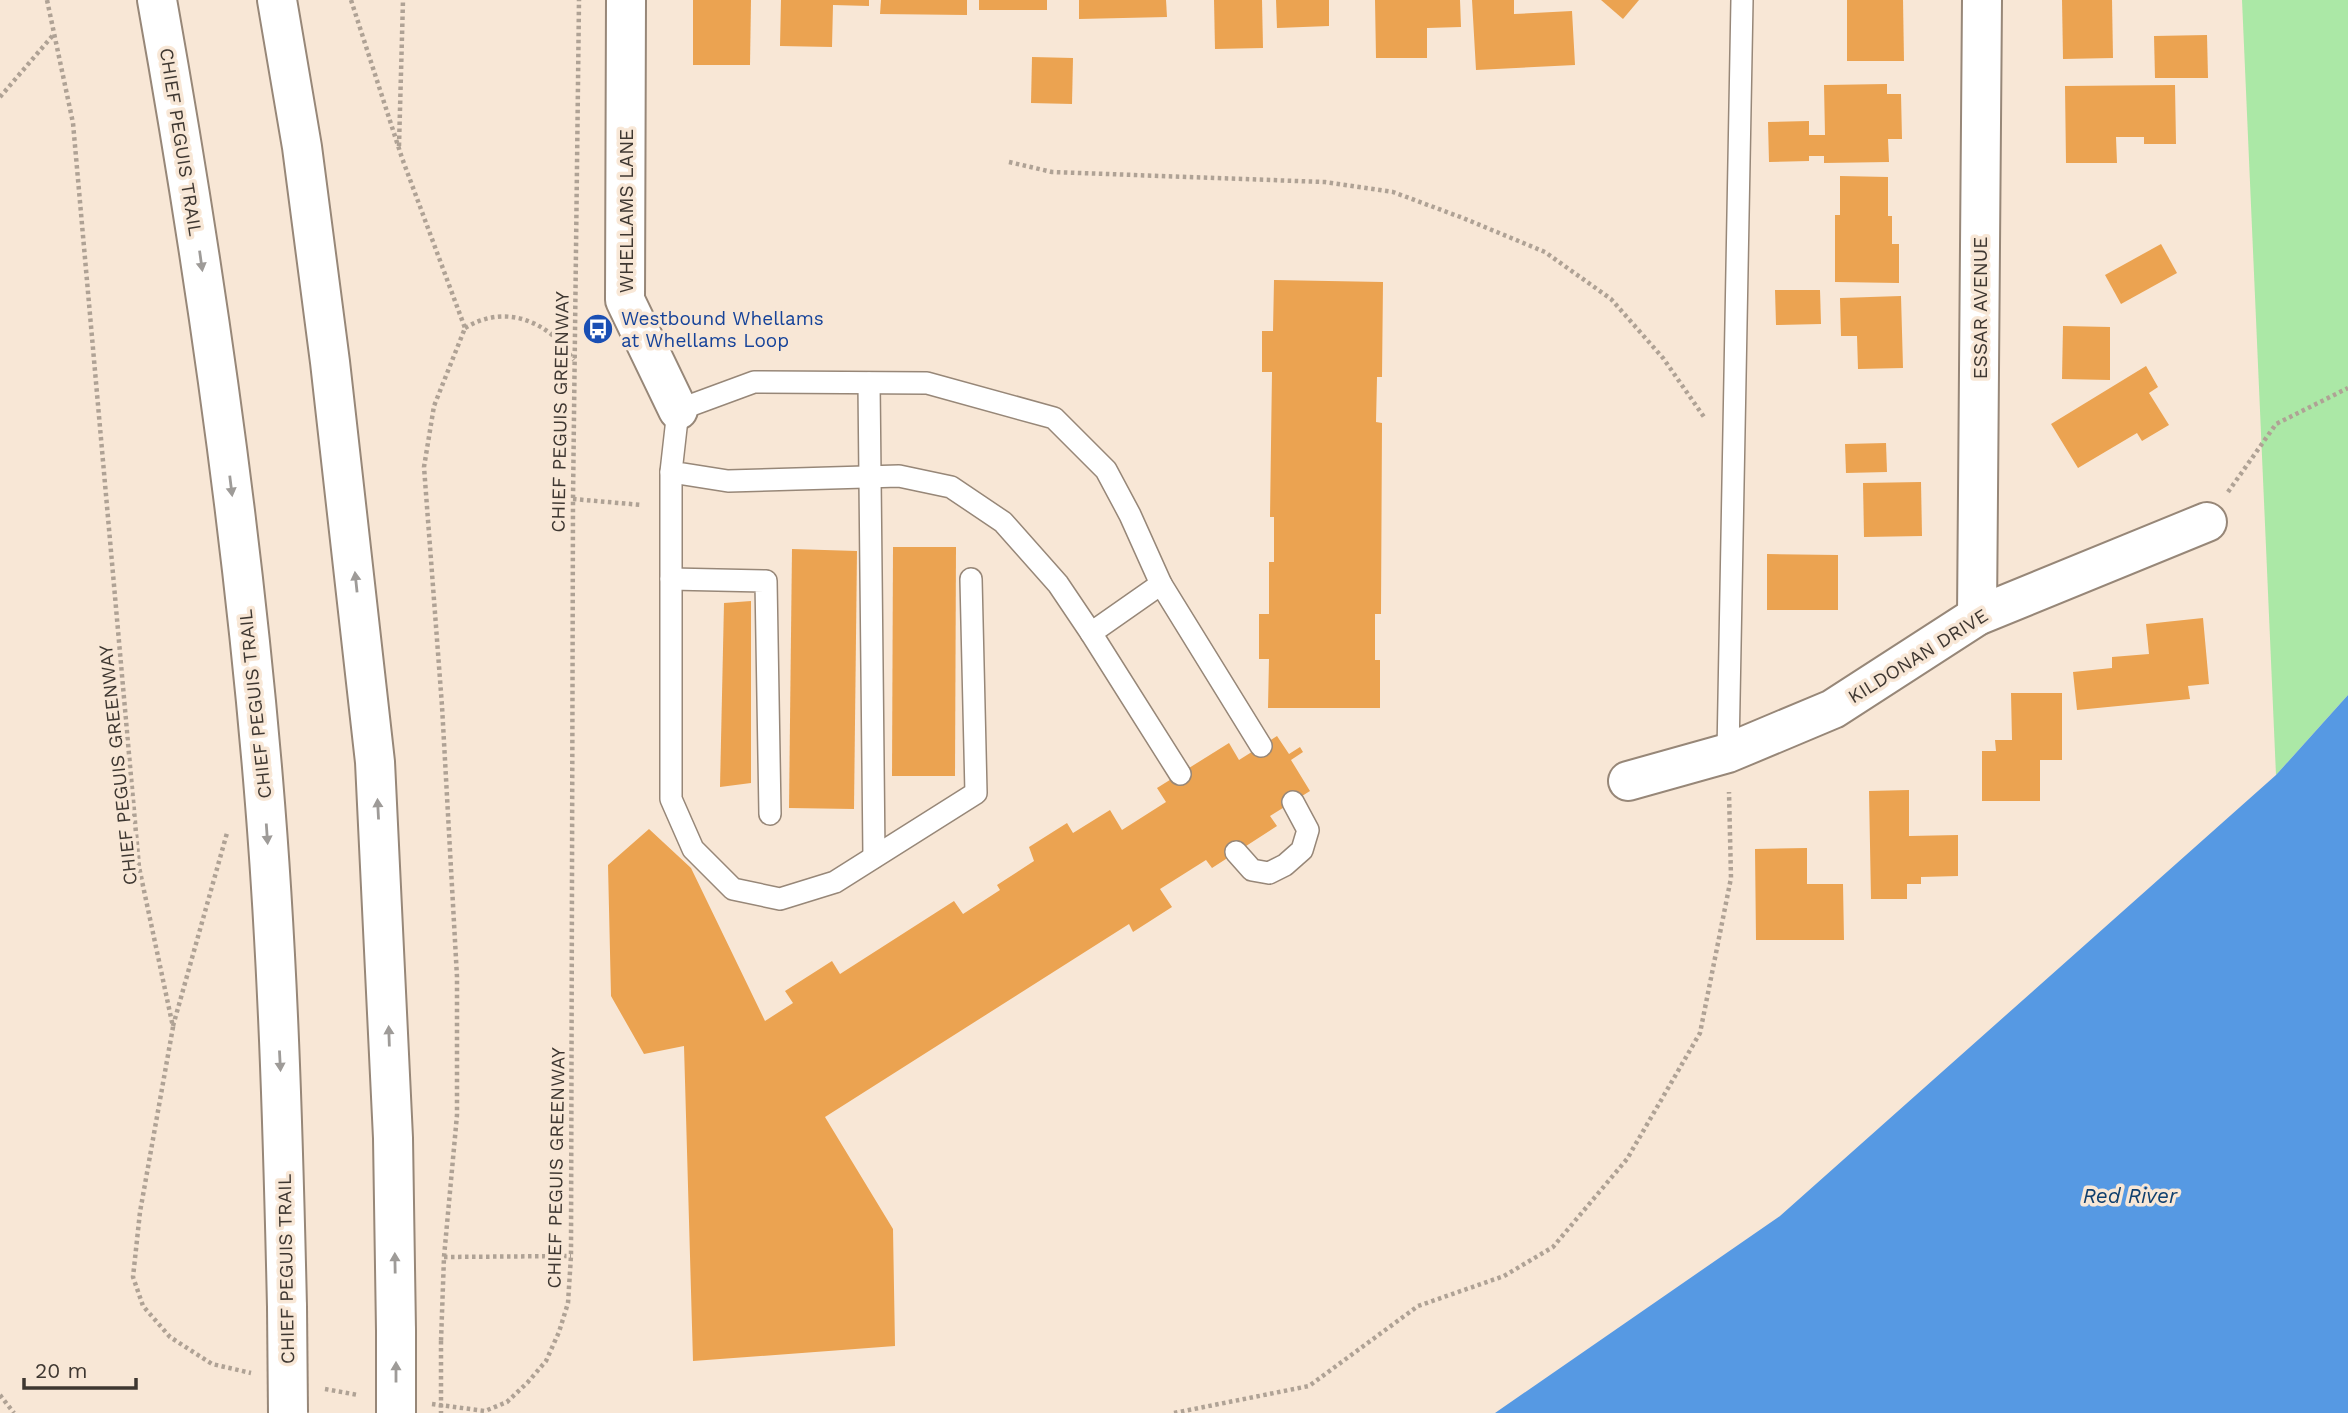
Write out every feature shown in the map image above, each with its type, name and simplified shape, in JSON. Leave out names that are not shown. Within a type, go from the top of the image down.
[{"type":"main road","name":"CHIEF PEGUIS TRAIL","points":[[157,0],[187,170],[218,376],[263,780],[284,1139],[288,1413]]},
{"type":"main road","points":[[277,0],[302,147],[330,362],[375,762],[393,1138],[396,1404]]},
{"type":"main road","name":"WHELLAMS LANE","points":[[626,0],[625,300],[678,410]]},
{"type":"main road","name":"ESSAR AVENUE","points":[[1977,615],[1982,0]]},
{"type":"main road","name":"KILDONAN DRIVE","points":[[1628,781],[1728,753],[1833,709],[1977,615],[2207,522]]},
{"type":"lane","points":[[1728,753],[1742,0]]},
{"type":"lane","points":[[971,579],[976,793],[835,882],[780,899],[733,888],[693,849],[671,799],[671,472],[678,410],[754,382],[927,383],[1054,418],[1106,470],[1161,584],[1261,746]]},
{"type":"lane","points":[[869,383],[874,857]]},
{"type":"lane","points":[[671,472],[728,481],[899,476],[951,487],[1003,522],[1058,584],[1180,774]]},
{"type":"lane","points":[[671,579],[766,581],[770,814]]},
{"type":"lane","points":[[1091,633],[1161,584]]},
{"type":"lane","points":[[1236,852],[1252,870],[1269,873],[1302,850],[1308,830],[1293,802]]},
{"type":"path","name":"CHIEF PEGUIS GREENWAY","points":[[47,0],[73,123],[139,867],[173,1027],[139,1212],[133,1278],[143,1306],[170,1337],[212,1364],[264,1375]]},
{"type":"path","points":[[351,0],[399,150],[465,328]]},
{"type":"path","points":[[399,150],[403,0]]},
{"type":"path","name":"CHIEF PEGUIS GREENWAY","points":[[315,1387],[396,1404],[491,1411],[507,1402],[546,1361],[568,1303],[572,1256],[573,499],[579,0]]},
{"type":"path","points":[[0,97],[54,34]]},
{"type":"path","points":[[1009,162],[1052,172],[1325,183],[1393,192],[1463,218],[1545,252],[1611,299],[1663,358],[1704,417],[1708,428]]},
{"type":"path","points":[[441,1413],[444,1257],[457,1115],[457,977],[442,706],[424,467],[434,406],[465,328],[481,318],[503,315],[531,323],[556,338],[575,361]]},
{"type":"path","points":[[2207,522],[2276,424],[2348,388]]},
{"type":"path","points":[[573,499],[641,505],[656,500],[671,472]]},
{"type":"path","points":[[1174,1413],[1309,1386],[1418,1306],[1504,1276],[1553,1247],[1628,1159],[1700,1033],[1731,878],[1728,753]]},
{"type":"path","points":[[173,1027],[231,820]]},
{"type":"path","points":[[444,1257],[572,1256]]},
{"type":"path","points":[[0,1395],[13,1413]]},
{"type":"green space","points":[[2242,0],[2348,0],[2348,695],[2276,775]]},
{"type":"water","name":"Red River","points":[[2348,695],[2348,1413],[1495,1413],[1780,1216],[2276,775]]},
{"type":"building","points":[[693,0],[751,0],[750,65],[693,65]]},
{"type":"building","points":[[781,0],[869,0],[869,6],[833,5],[832,47],[780,46]]},
{"type":"building","points":[[881,0],[967,0],[967,15],[880,14]]},
{"type":"building","points":[[979,0],[1047,0],[1047,10],[979,10]]},
{"type":"building","points":[[1079,0],[1166,0],[1167,17],[1079,19]]},
{"type":"building","points":[[1214,0],[1262,0],[1263,48],[1215,49]]},
{"type":"building","points":[[1276,0],[1329,0],[1329,26],[1277,28]]},
{"type":"building","points":[[1375,0],[1460,0],[1461,27],[1427,28],[1427,58],[1376,58]]},
{"type":"building","points":[[1472,0],[1514,0],[1514,14],[1572,11],[1575,65],[1476,70]]},
{"type":"building","points":[[1601,0],[1639,0],[1623,19]]},
{"type":"building","points":[[1847,0],[1903,0],[1904,61],[1847,61]]},
{"type":"building","points":[[2062,0],[2112,0],[2113,58],[2063,59]]},
{"type":"building","points":[[2207,35],[2208,78],[2155,78],[2154,36]]},
{"type":"building","points":[[1032,57],[1073,58],[1072,104],[1031,103]]},
{"type":"building","points":[[1887,84],[1887,94],[1901,94],[1902,139],[1888,139],[1889,162],[1824,163],[1824,156],[1809,156],[1809,161],[1769,162],[1768,122],[1809,121],[1809,135],[1825,135],[1824,85]]},
{"type":"building","points":[[2175,85],[2176,144],[2144,144],[2144,137],[2116,137],[2117,163],[2066,163],[2065,86]]},
{"type":"building","points":[[1840,176],[1888,177],[1888,216],[1892,216],[1892,244],[1899,244],[1899,283],[1835,282],[1835,215],[1840,215]]},
{"type":"building","points":[[2161,244],[2177,273],[2121,304],[2105,275]]},
{"type":"building","points":[[1274,280],[1383,282],[1382,377],[1377,377],[1376,422],[1382,423],[1381,614],[1375,614],[1375,660],[1380,660],[1380,708],[1268,708],[1269,659],[1259,659],[1259,614],[1269,614],[1269,562],[1274,562],[1274,517],[1270,517],[1272,372],[1262,372],[1262,331],[1273,331]]},
{"type":"building","points":[[1775,290],[1820,290],[1821,324],[1776,325]]},
{"type":"building","points":[[1901,296],[1903,368],[1858,369],[1857,336],[1841,336],[1840,298]]},
{"type":"building","points":[[2063,326],[2110,327],[2110,380],[2062,379]]},
{"type":"building","points":[[2146,366],[2158,387],[2149,393],[2169,425],[2142,441],[2137,433],[2078,468],[2051,424]]},
{"type":"building","points":[[1886,443],[1887,472],[1846,473],[1845,444]]},
{"type":"building","points":[[1921,482],[1922,536],[1864,537],[1863,483]]},
{"type":"building","points":[[893,547],[956,547],[955,776],[892,776]]},
{"type":"building","points":[[792,549],[857,551],[854,809],[789,808]]},
{"type":"building","points":[[1767,554],[1838,555],[1838,610],[1767,610]]},
{"type":"building","points":[[751,601],[751,783],[720,787],[724,603]]},
{"type":"building","points":[[2203,618],[2209,684],[2188,686],[2190,699],[2077,710],[2073,672],[2112,668],[2112,657],[2149,654],[2146,624]]},
{"type":"building","points":[[2011,693],[2062,693],[2062,760],[2040,760],[2040,801],[1982,801],[1982,751],[1996,751],[1995,740],[2012,740]]},
{"type":"building","points":[[1277,736],[1289,754],[1300,747],[1303,752],[1291,760],[1310,791],[1270,816],[1277,826],[1212,868],[1206,860],[1160,889],[1172,907],[1133,932],[1129,924],[825,1117],[893,1229],[895,1346],[693,1361],[684,1046],[644,1054],[611,996],[608,865],[649,829],[691,868],[765,1021],[793,1003],[785,991],[832,961],[840,974],[954,901],[963,914],[1000,890],[997,885],[1034,861],[1029,847],[1067,823],[1073,833],[1110,810],[1122,830],[1166,802],[1157,788],[1229,743],[1239,760]]},
{"type":"building","points":[[1909,790],[1909,836],[1958,835],[1958,876],[1921,877],[1921,884],[1907,884],[1907,899],[1871,899],[1869,791]]},
{"type":"building","points":[[1807,848],[1807,884],[1843,884],[1844,940],[1756,940],[1755,849]]},
{"type":"place","name":"Westbound Whellams at Whellams Loop","points":[[598,329]]}]
